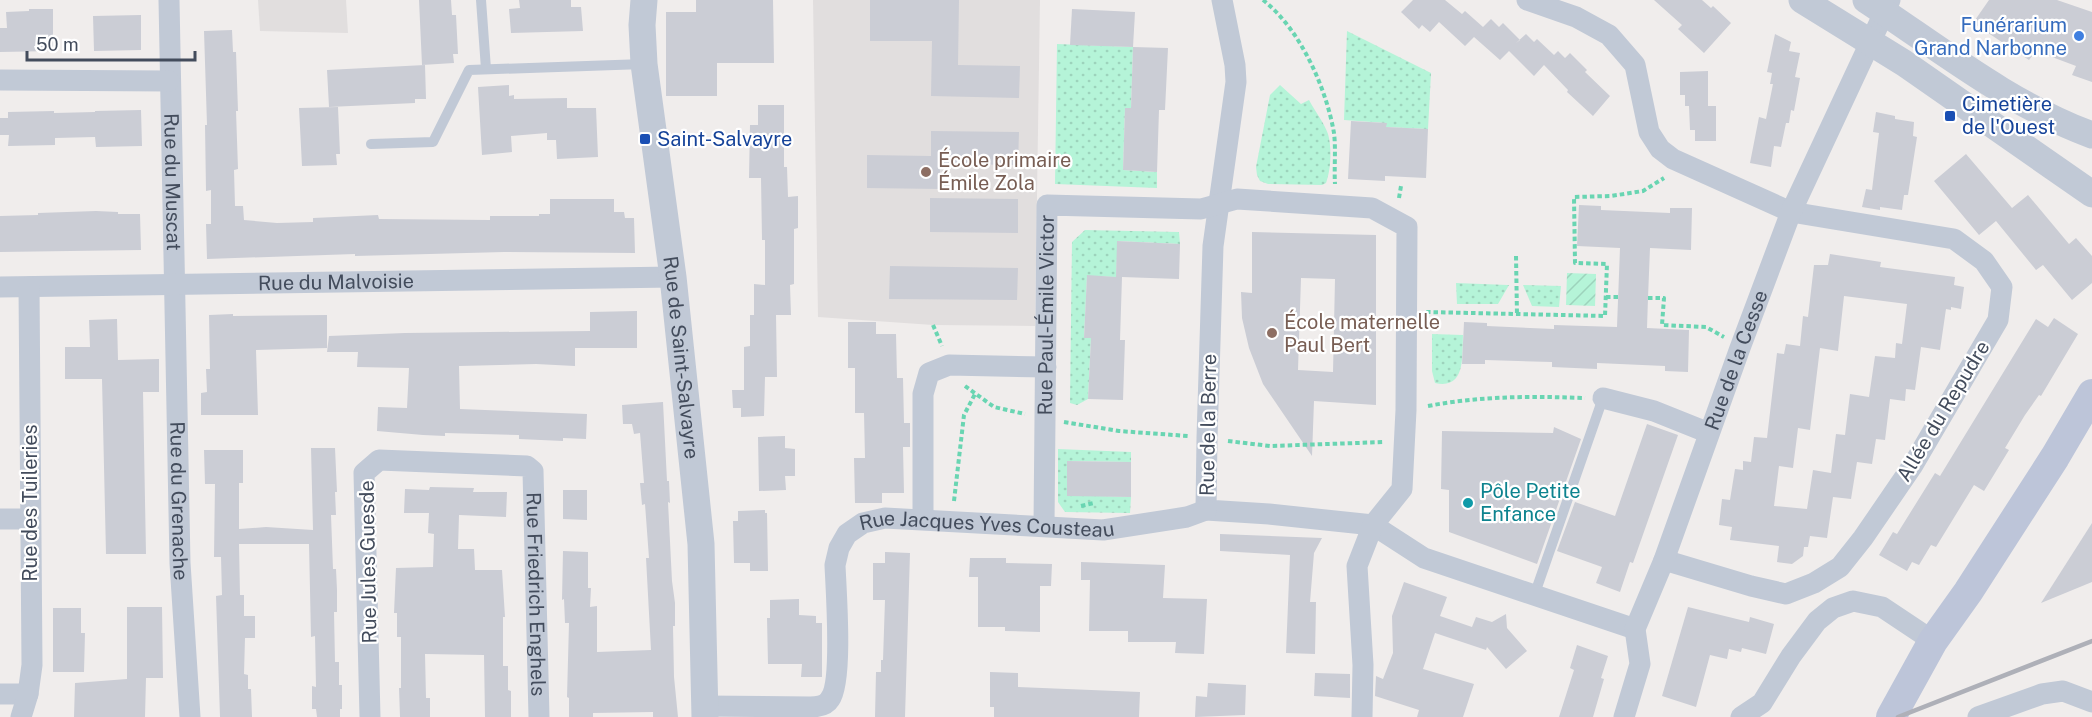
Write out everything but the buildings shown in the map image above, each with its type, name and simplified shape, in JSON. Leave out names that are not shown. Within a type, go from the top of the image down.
[{"type":"main road","points":[[1968,592],[2055,457],[2092,394]]},
{"type":"main road","points":[[1891,717],[1933,641],[2076,452],[2092,427]]},
{"type":"street","name":"Rue du Muscat","points":[[169,0],[174,284]]},
{"type":"street","name":"Rue de Saint-Salvayre","points":[[644,0],[642,25],[644,64],[673,277],[701,544],[705,711]]},
{"type":"street","name":"Rue de la Berre","points":[[1222,0],[1235,65],[1236,82],[1213,246],[1206,510],[1373,525],[1424,558],[1635,629]]},
{"type":"street","points":[[1527,0],[1576,16],[1609,35],[1635,65],[1649,132],[1660,149],[1673,159]]},
{"type":"street","points":[[1803,0],[1904,63],[2092,194]]},
{"type":"street","points":[[1880,4],[2018,101],[2068,126],[2092,135]]},
{"type":"street","name":"Rue de la Cesse","points":[[1635,629],[1664,560],[1708,433],[1791,212],[1871,42],[1880,4]]},
{"type":"street","points":[[0,80],[169,81]]},
{"type":"street","name":"Allée du Repudre","points":[[1664,560],[1785,594],[1814,583],[1840,567],[1863,538],[1913,465],[1998,320],[2002,287],[1984,261],[1954,239],[1791,212],[1673,159]]},
{"type":"street","points":[[1217,206],[1237,199],[1372,208],[1407,226],[1406,410],[1402,489],[1373,525],[1357,566],[1363,665],[1362,717]]},
{"type":"street","name":"Rue Paul-Émile Victor","points":[[1044,525],[1047,205],[1201,210],[1217,206]]},
{"type":"street","name":"Rue du Malvoisie","points":[[0,287],[673,277]]},
{"type":"street","name":"Rue du Grenache","points":[[174,284],[180,563],[190,717]]},
{"type":"street","name":"Rue des Tuileries","points":[[21,717],[28,694],[32,665],[29,287]]},
{"type":"street","points":[[923,519],[923,394],[929,373],[950,364],[1046,367]]},
{"type":"street","points":[[1603,398],[1654,411],[1708,433]]},
{"type":"street","name":"Rue Jules Guesde","points":[[370,717],[364,473],[379,460],[527,466],[533,471]]},
{"type":"street","name":"Rue Friedrich Enghels","points":[[533,471],[539,717]]},
{"type":"street","name":"Rue Jacques Yves Cousteau","points":[[705,711],[810,707],[821,706],[830,700],[837,680],[835,565],[839,548],[847,534],[863,523],[885,519],[923,519],[1102,530],[1187,517],[1206,510]]},
{"type":"street","points":[[0,519],[30,519]]},
{"type":"street","points":[[1741,717],[1762,703],[1791,656],[1817,621],[1833,608],[1852,601],[1882,607],[1933,641]]},
{"type":"street","points":[[1624,717],[1640,664],[1635,629]]},
{"type":"street","points":[[1978,717],[2042,694],[2063,691],[2092,702]]},
{"type":"street","points":[[0,694],[28,694]]},
{"type":"lane","points":[[481,0],[486,69]]},
{"type":"lane","points":[[371,144],[433,142],[469,70],[644,64]]},
{"type":"lane","points":[[1534,596],[1603,398]]},
{"type":"path","points":[[1263,0],[1272,7],[1293,35],[1311,63],[1323,89],[1334,134],[1336,206]]},
{"type":"path","points":[[1407,312],[1605,316],[1607,264],[1575,263],[1574,197],[1611,196],[1643,191],[1669,176],[1673,159]]},
{"type":"path","points":[[1516,256],[1517,315]]},
{"type":"path","points":[[1606,297],[1618,297]]},
{"type":"path","points":[[1648,298],[1664,298],[1662,325],[1706,327],[1740,348]]},
{"type":"path","points":[[933,325],[950,364],[966,388],[994,407],[1046,420],[1119,431],[1270,446],[1404,441]]},
{"type":"path","points":[[950,520],[957,486],[964,415],[975,394]]},
{"type":"path","points":[[1406,410],[1480,398],[1529,396],[1603,398]]},
{"type":"shaded area","points":[[258,0],[346,0],[348,33],[260,31]]},
{"type":"shaded area","name":"École primaire Émile Zola","points":[[813,0],[1040,0],[1035,326],[933,325],[818,317]]},
{"type":"green space","points":[[1347,31],[1431,73],[1428,129],[1386,127],[1386,123],[1344,120]]},
{"type":"green space","points":[[1057,44],[1133,47],[1131,108],[1125,108],[1123,170],[1157,172],[1157,188],[1055,184]]},
{"type":"green space","points":[[1280,85],[1301,104],[1309,100],[1328,134],[1330,165],[1326,183],[1322,185],[1268,184],[1260,181],[1257,175],[1256,167],[1270,95]]},
{"type":"green space","points":[[1085,230],[1179,232],[1180,244],[1118,241],[1116,277],[1087,276],[1084,338],[1091,338],[1088,399],[1077,405],[1070,403],[1072,242]]},
{"type":"green space","points":[[1567,273],[1596,274],[1595,306],[1566,305]]},
{"type":"green space","points":[[1456,283],[1509,285],[1498,304],[1457,304]]},
{"type":"green space","points":[[1523,285],[1561,286],[1559,307],[1532,306]]},
{"type":"green space","points":[[1432,334],[1463,335],[1460,370],[1452,381],[1445,384],[1435,383],[1432,371]]},
{"type":"green space","points":[[1058,449],[1131,452],[1131,462],[1067,461],[1067,495],[1131,497],[1130,513],[1065,512],[1058,502]]},
{"type":"railway","points":[[1898,717],[2092,641]]},
{"type":"place","name":"Funérarium Grand Narbonne","points":[[2079,36]]},
{"type":"place","name":"Cimetière de l'Ouest","points":[[1950,116]]},
{"type":"place","name":"Saint-Salvayre","points":[[645,139]]},
{"type":"place","name":"École primaire Émile Zola","points":[[926,172]]},
{"type":"place","name":"École maternelle Paul Bert","points":[[1272,333]]},
{"type":"place","name":"Pôle Petite Enfance","points":[[1468,503]]}]
